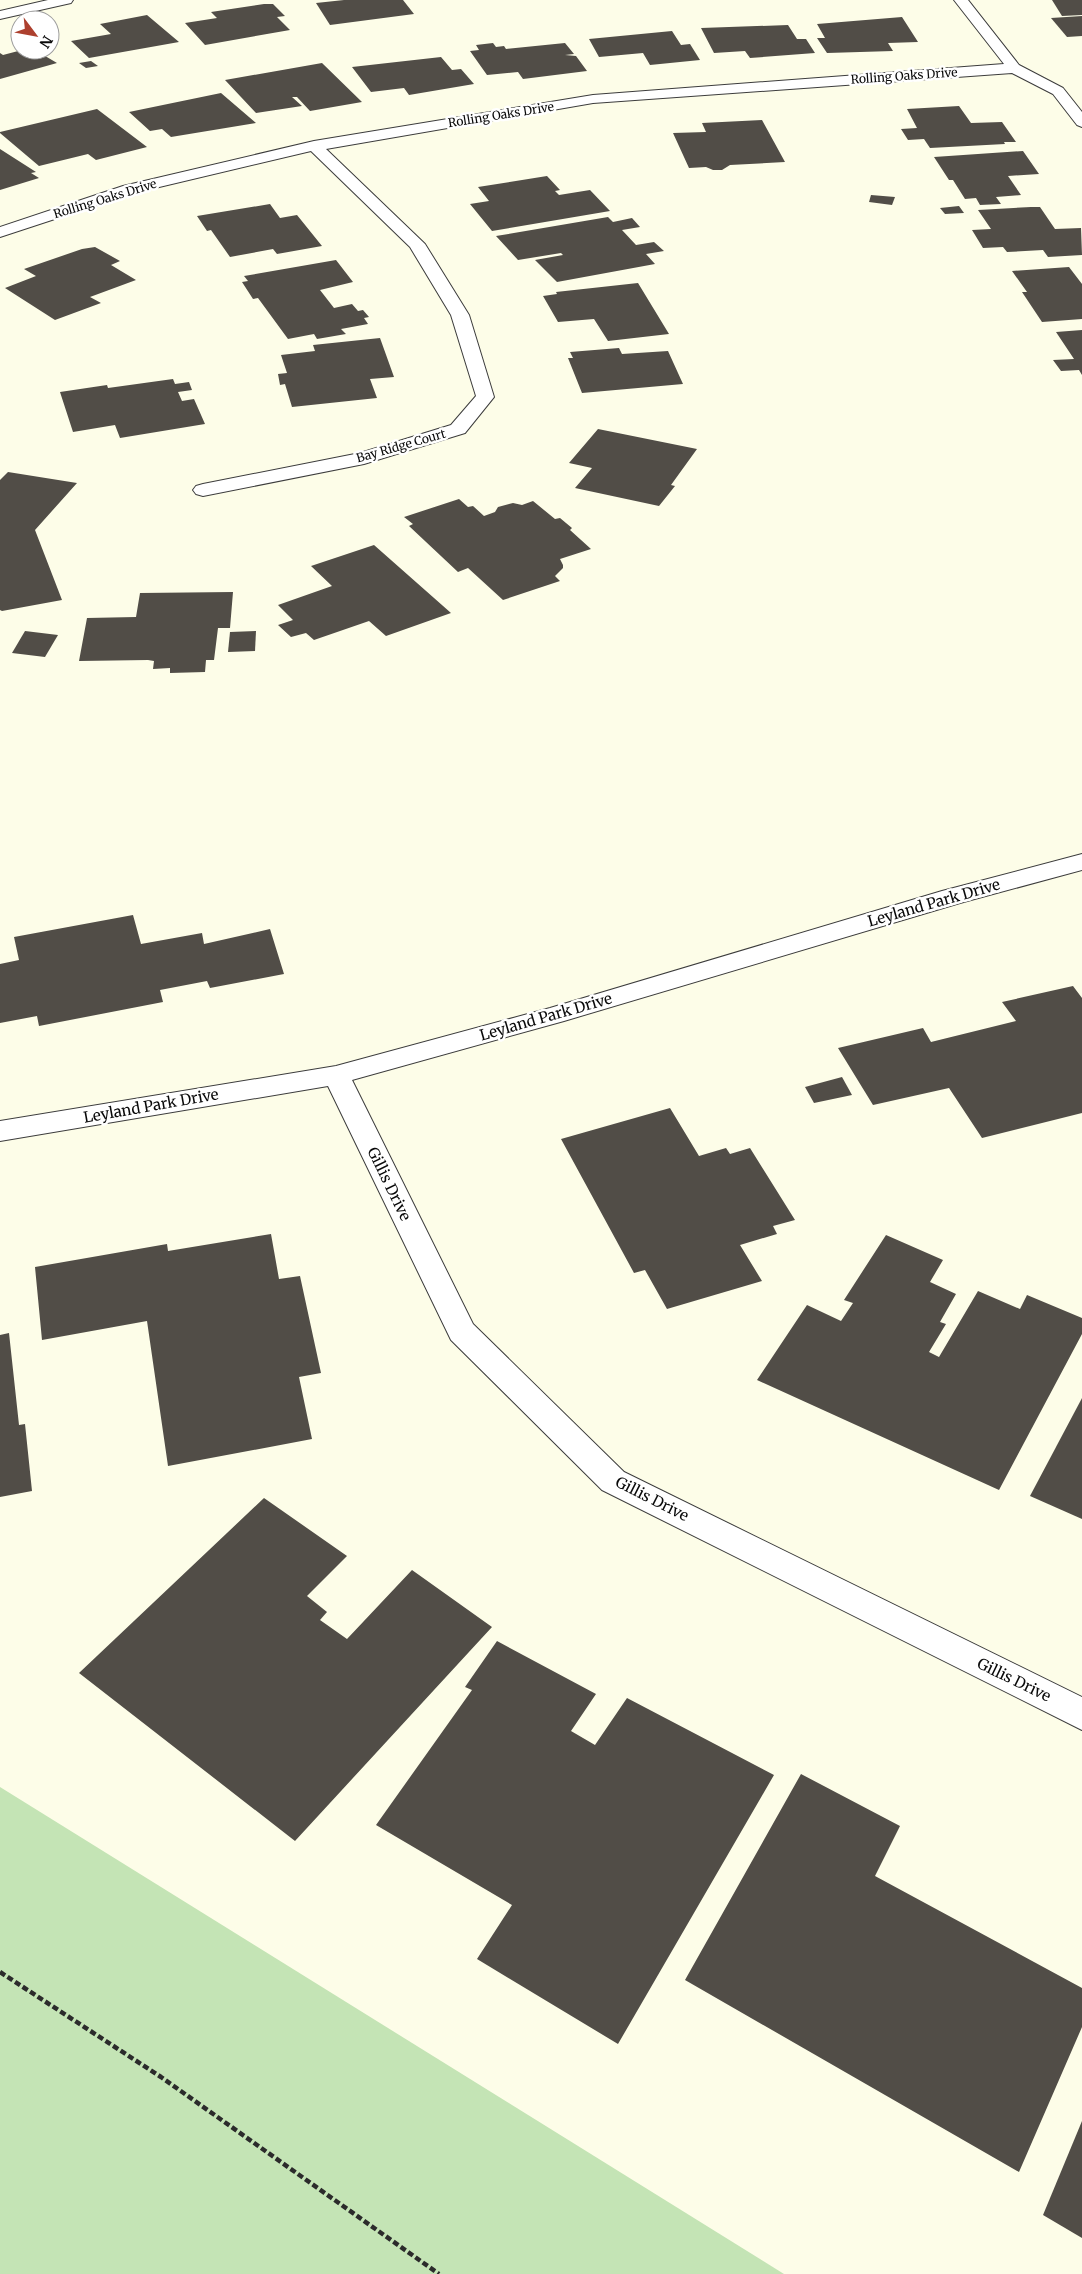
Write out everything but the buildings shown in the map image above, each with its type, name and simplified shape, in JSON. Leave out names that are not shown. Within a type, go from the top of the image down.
[{"type":"street","points":[[0,15],[66,0]]},
{"type":"street","points":[[961,0],[1014,68],[1058,91],[1082,122]]},
{"type":"street","name":"Rolling Oaks Drive","points":[[0,232],[129,190],[314,146],[593,99],[1014,68]]},
{"type":"street","name":"Bay Ridge Court","points":[[203,490],[364,458],[458,429],[485,397],[460,315],[417,244],[314,146]]},
{"type":"street","name":"Leyland Park Drive","points":[[0,1131],[336,1075],[555,1015],[951,897],[1082,862]]},
{"type":"street","name":"Gillis Drive","points":[[336,1075],[462,1332],[613,1481],[1082,1714]]},
{"type":"path","points":[[0,1972],[161,2077],[439,2274]]},
{"type":"green space","points":[[0,1787],[784,2274],[0,2274]]}]
